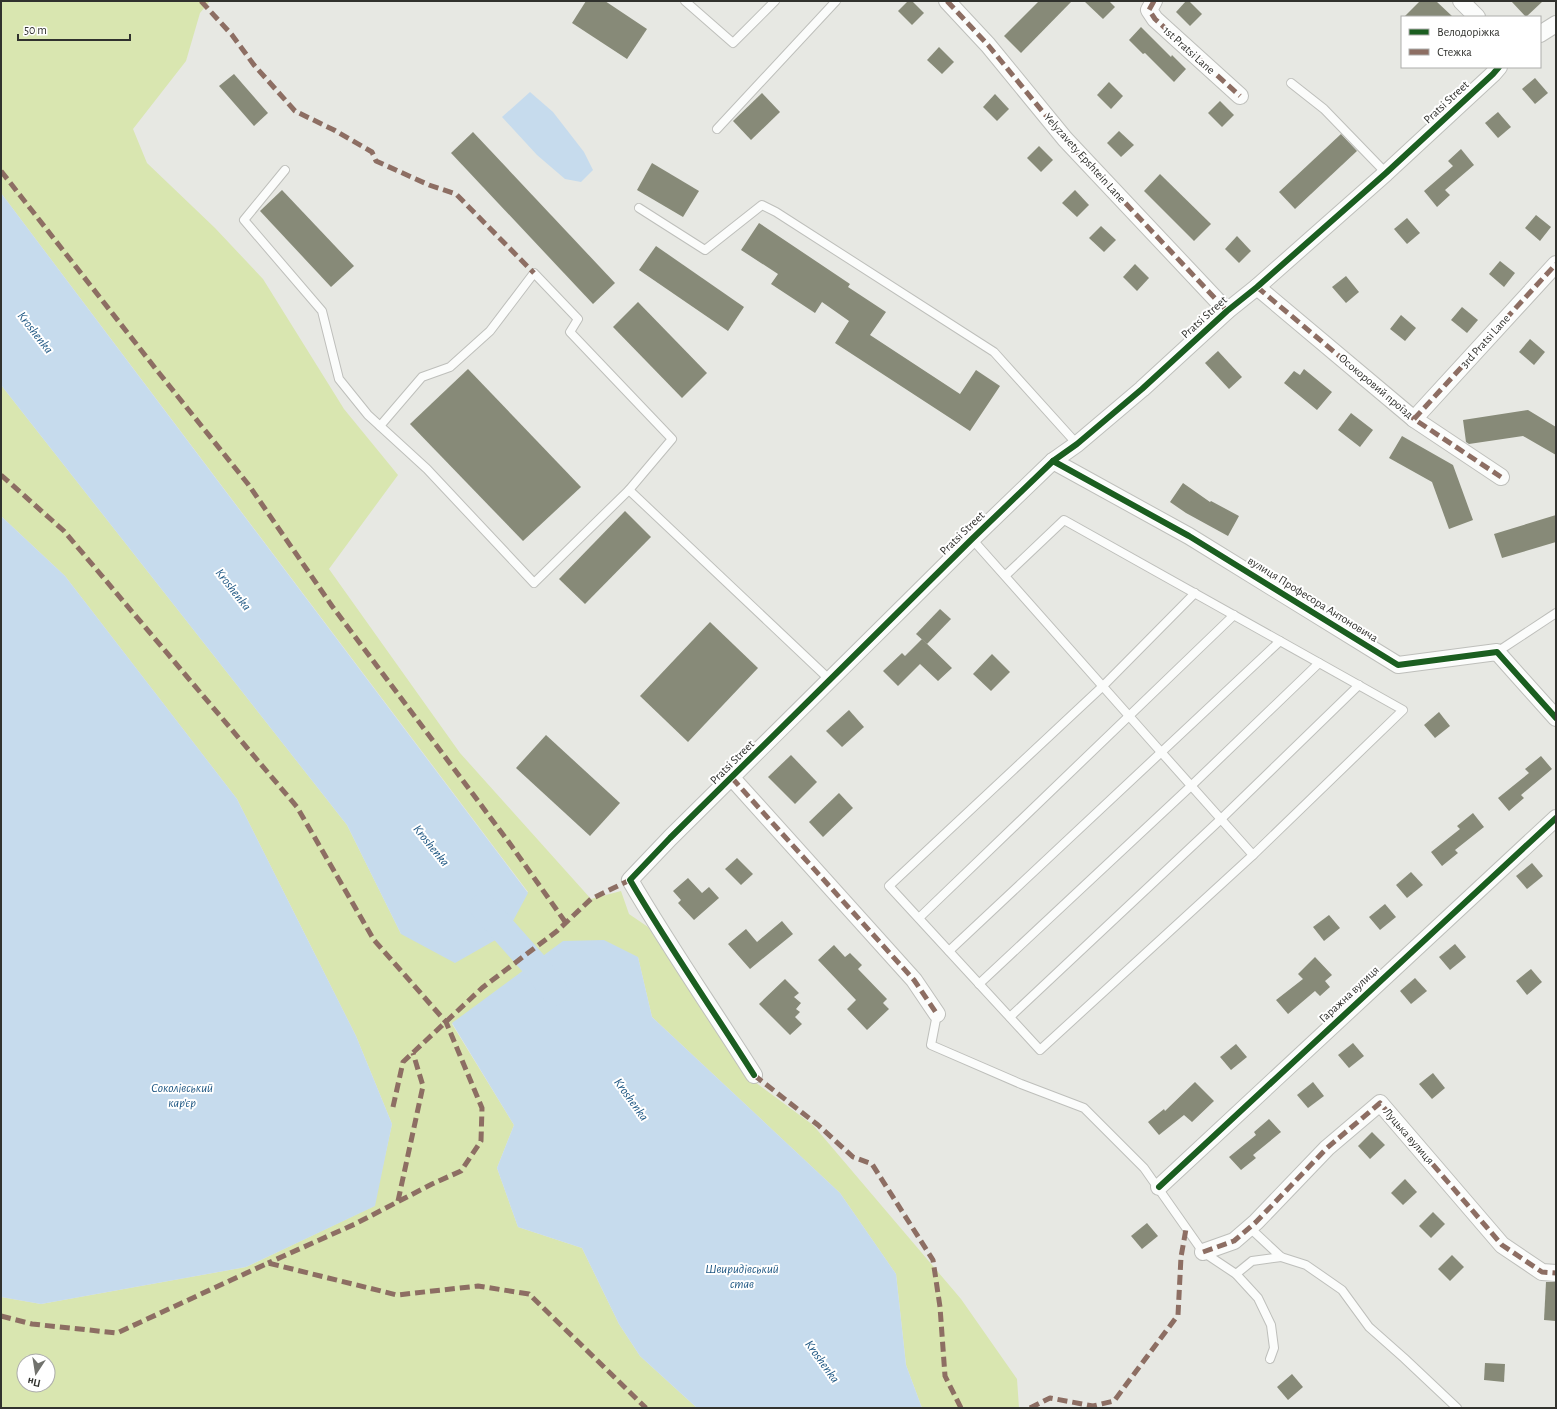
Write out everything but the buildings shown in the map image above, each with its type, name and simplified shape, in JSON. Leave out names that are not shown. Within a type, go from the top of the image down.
[{"type":"street","name":"Yelyzavety Epshtein Lane","points":[[947,1],[988,45],[1065,139],[1227,311]]},
{"type":"street","name":"1st Pratsi Lane","points":[[1154,1],[1149,10],[1155,19],[1240,96]]},
{"type":"street","points":[[1461,1],[1476,16]]},
{"type":"street","points":[[1541,33],[1556,24]]},
{"type":"street","name":"Pratsi Street","points":[[754,1076],[630,880],[670,838],[972,539],[1053,461],[1077,444],[1142,389],[1227,311],[1257,287],[1386,173],[1498,68]]},
{"type":"street","name":"3rd Pratsi Lane","points":[[1414,419],[1556,264]]},
{"type":"street","name":"Осокоровий проїзд","points":[[1257,287],[1414,419],[1501,477]]},
{"type":"street","name":"вулиця Професора Антоновича","points":[[1053,461],[1189,536],[1398,665],[1497,652]]},
{"type":"street","points":[[1497,652],[1556,718]]},
{"type":"street","name":"Pratsi Street","points":[[732,778],[914,980],[937,1014]]},
{"type":"street","name":"Гаражна вулиця","points":[[1159,1187],[1556,818]]},
{"type":"street","name":"Луцька вулиця","points":[[1203,1252],[1234,1241],[1250,1228],[1328,1148],[1380,1103],[1502,1245],[1542,1272],[1556,1273]]},
{"type":"lane","points":[[685,1],[733,43],[774,1]]},
{"type":"lane","points":[[717,130],[836,1]]},
{"type":"lane","points":[[1291,83],[1324,109],[1386,173]]},
{"type":"lane","points":[[285,170],[244,220],[322,311],[340,379],[368,415],[380,426],[427,469],[534,583],[629,490],[672,439],[570,332],[578,318],[534,273],[490,331],[450,367],[422,377],[380,426]]},
{"type":"lane","points":[[639,208],[705,250],[762,205],[776,212],[994,352],[1077,444]]},
{"type":"lane","points":[[629,490],[830,680]]},
{"type":"lane","points":[[1005,576],[1064,520],[1195,593],[1403,710],[1253,855],[1040,1050],[889,886],[1103,686],[1195,593]]},
{"type":"lane","points":[[972,539],[1253,855]]},
{"type":"lane","points":[[1497,652],[1556,613]]},
{"type":"lane","points":[[919,918],[1234,615]]},
{"type":"lane","points":[[949,951],[1280,641]]},
{"type":"lane","points":[[979,984],[1191,786],[1319,663]]},
{"type":"lane","points":[[1010,1017],[1221,819],[1359,685]]},
{"type":"lane","points":[[937,1014],[931,1045],[1021,1084],[1084,1108],[1144,1168],[1159,1187],[1203,1252],[1236,1274],[1258,1298],[1271,1325],[1274,1348],[1270,1359]]},
{"type":"lane","points":[[1250,1228],[1281,1257],[1306,1265],[1342,1290],[1369,1327],[1457,1408]]},
{"type":"lane","points":[[1236,1274],[1252,1261],[1281,1257]]},
{"type":"green space","points":[[1,1],[210,1],[200,13],[186,61],[133,129],[147,163],[215,228],[263,279],[344,409],[398,475],[329,569],[460,753],[591,899],[621,891],[629,914],[648,927],[690,991],[701,1001],[751,1079],[813,1125],[961,1299],[1017,1379],[1019,1408],[922,1408],[906,1365],[896,1274],[840,1193],[652,1017],[638,957],[452,1024],[514,1125],[497,1168],[518,1227],[582,1248],[619,1324],[640,1356],[697,1408],[1,1408],[1,1297],[41,1304],[246,1267],[374,1206],[392,1124],[356,1036],[237,799],[65,576],[1,516],[1,385],[347,825],[401,934],[528,892],[1,193]]},
{"type":"water","points":[[530,92],[553,112],[584,152],[593,170],[581,182],[565,179],[537,155],[502,117]]},
{"type":"water","points":[[1,193],[528,893],[506,934],[455,963],[401,934],[347,825],[1,385]]},
{"type":"water","name":"Соколівський кар'єр","points":[[1,516],[65,576],[237,799],[356,1036],[392,1124],[375,1206],[246,1267],[41,1304],[1,1297]]},
{"type":"water","name":"Швиридівський став","points":[[604,940],[638,957],[652,1017],[840,1193],[896,1274],[906,1365],[922,1408],[697,1408],[640,1356],[619,1324],[582,1248],[518,1227],[497,1168],[514,1125],[452,1023],[563,941]]},
{"type":"waterway","name":"Kroshenka","points":[[483,907],[533,963],[555,992]]},
{"type":"marked path","points":[[201,1],[232,35],[254,65],[295,111],[334,130],[372,152],[376,161],[429,185],[456,194],[534,273]]},
{"type":"marked path","points":[[947,1],[988,45],[1065,139],[1227,311]]},
{"type":"marked path","points":[[1154,1],[1149,10],[1155,19],[1240,96]]},
{"type":"marked path","points":[[1,171],[248,484],[332,606],[508,841],[566,923]]},
{"type":"marked path","points":[[1414,419],[1556,264]]},
{"type":"marked path","points":[[1257,287],[1414,419],[1501,477]]},
{"type":"marked path","points":[[1,475],[64,531],[297,807],[374,940],[446,1022],[482,1108],[481,1141],[461,1171],[432,1184],[355,1224],[268,1263]]},
{"type":"marked path","points":[[732,778],[914,980],[937,1014]]},
{"type":"marked path","points":[[393,1107],[403,1062],[482,988],[557,931],[591,899],[630,880]]},
{"type":"marked path","points":[[398,1201],[423,1086],[413,1053]]},
{"type":"marked path","points":[[754,1075],[818,1125],[853,1157],[872,1164],[933,1260],[940,1307],[945,1376],[961,1408]]},
{"type":"marked path","points":[[1203,1252],[1234,1241],[1256,1222],[1327,1148],[1380,1103],[1502,1245],[1542,1272],[1556,1273]]},
{"type":"marked path","points":[[1030,1408],[1050,1398],[1093,1406],[1114,1401],[1178,1315],[1181,1257],[1186,1229]]},
{"type":"marked path","points":[[1,1316],[32,1324],[117,1333],[268,1263],[397,1295],[478,1286],[529,1294],[646,1408]]},
{"type":"cycle path","points":[[754,1075],[630,880],[670,838],[972,539],[1053,461],[1077,444],[1142,389],[1227,311],[1257,287],[1386,173],[1498,68]]},
{"type":"cycle path","points":[[1053,461],[1189,536],[1398,665],[1497,652],[1556,718]]},
{"type":"cycle path","points":[[1159,1187],[1556,818]]}]
